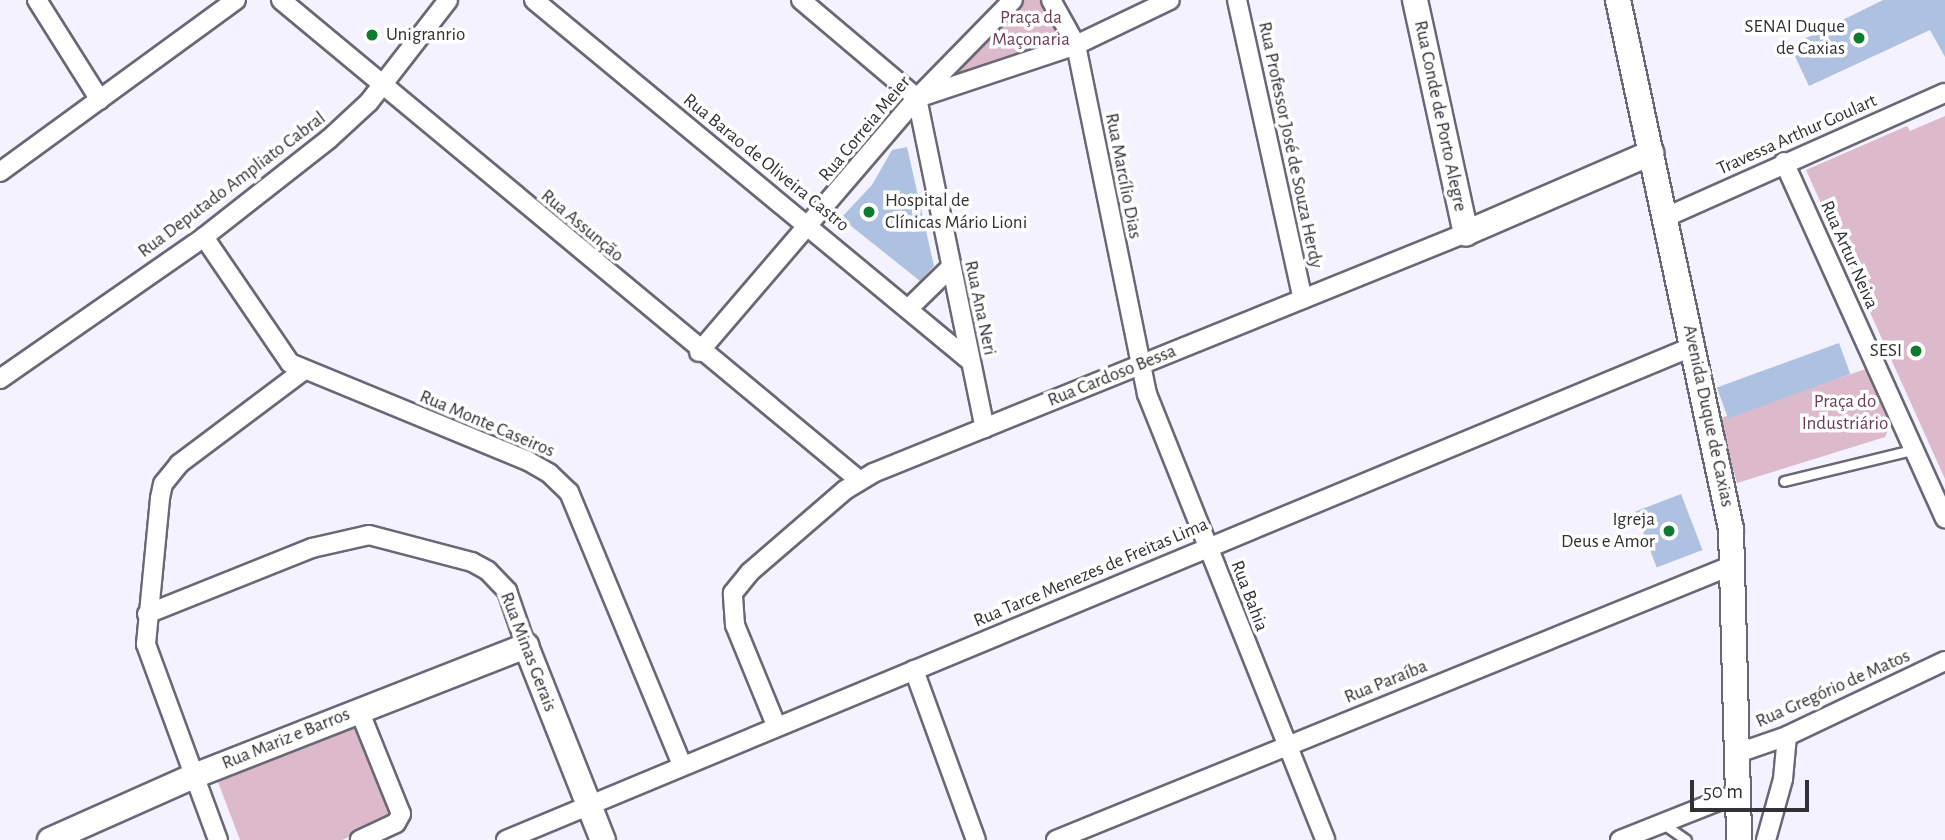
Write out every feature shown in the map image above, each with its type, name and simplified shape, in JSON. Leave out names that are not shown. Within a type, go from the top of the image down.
[{"type":"main road","name":"Rua Conde de Porto Alegre","points":[[1415,0],[1466,233]]},
{"type":"main road","name":"Avenida Duque de Caxias","points":[[1618,0],[1727,504],[1733,565],[1739,840]]},
{"type":"main road","name":"Rua Cardoso Bessa","points":[[1466,233],[1651,153]]},
{"type":"main road","name":"Rua Mariz e Barros","points":[[59,838],[194,776],[526,646]]},
{"type":"main road","name":"Rua Minas Gerais","points":[[526,646],[603,840]]},
{"type":"street","points":[[37,0],[100,100]]},
{"type":"street","points":[[0,172],[236,0]]},
{"type":"street","name":"Rua Assunção","points":[[281,0],[699,352],[859,480]]},
{"type":"street","name":"Rua Deputado Ampliato Cabral","points":[[3,369],[204,237],[347,124],[448,0]]},
{"type":"street","name":"Rua Barao de Oliveira Castro","points":[[534,0],[811,226],[970,361]]},
{"type":"street","points":[[802,0],[917,98],[1076,45],[1170,0]]},
{"type":"street","name":"Rua Correia Meier","points":[[699,352],[811,226],[917,98],[1013,0]]},
{"type":"street","name":"Rua Marcílio Dias","points":[[1051,0],[1076,45],[1138,366]]},
{"type":"street","name":"Rua Professor José de Souza Herdy","points":[[1237,0],[1303,299]]},
{"type":"street","name":"Travessa Arthur Goulart","points":[[1667,217],[1945,93]]},
{"type":"street","name":"Rua Ana Neri","points":[[917,98],[985,428]]},
{"type":"street","name":"Rua Artur Neiva","points":[[1784,163],[1945,518]]},
{"type":"street","name":"Rua Cardoso Bessa","points":[[776,725],[735,625],[733,593],[750,572],[859,480],[1466,233]]},
{"type":"street","name":"Rua Monte Caseiros","points":[[204,237],[281,352],[303,371],[528,461],[559,481],[575,505],[682,765]]},
{"type":"street","points":[[909,308],[950,268]]},
{"type":"street","name":"Rua Tarce Menezes de Freitas Lima","points":[[506,840],[776,725],[1694,346]]},
{"type":"street","name":"Rua Bahia","points":[[1138,366],[1207,547],[1325,840]]},
{"type":"street","points":[[218,840],[146,644],[147,614],[163,484],[184,460],[303,371]]},
{"type":"street","name":"Rua Minas Gerais","points":[[147,614],[336,540],[369,536],[472,562],[488,571],[507,591],[526,646]]},
{"type":"street","name":"Rua Paraíba","points":[[1056,840],[1733,565]]},
{"type":"street","name":"Rua Gregório de Matos","points":[[1738,753],[1787,736],[1945,661]]},
{"type":"street","points":[[914,670],[976,840]]},
{"type":"street","points":[[359,710],[401,814],[396,823],[360,840]]},
{"type":"street","points":[[1766,840],[1783,779],[1787,736]]},
{"type":"street","points":[[1620,840],[1739,793]]},
{"type":"lane","points":[[1784,481],[1912,450]]},
{"type":"lane","points":[[1662,823],[1686,840]]},
{"type":"green space","name":"Praça da Maçonaria","points":[[1019,0],[1046,0],[1071,45],[922,102]]},
{"type":"green space","name":"SESI","points":[[1945,116],[1945,479],[1806,170],[1907,126],[1910,131]]},
{"type":"green space","name":"Praça do Industriário","points":[[1866,369],[1890,426],[1885,437],[1737,483],[1718,419]]},
{"type":"green space","points":[[354,718],[396,815],[342,840],[240,840],[215,774]]},
{"type":"building","name":"SENAI Duque de Caxias","points":[[1883,0],[1945,0],[1945,57],[1930,30],[1809,86],[1790,46]]},
{"type":"building","name":"Hospital de Clínicas Mário Lioni","points":[[907,147],[934,266],[920,281],[841,218],[872,185],[892,150]]},
{"type":"building","points":[[1839,343],[1850,374],[1728,418],[1717,387]]},
{"type":"building","name":"Igreja Deus e Amor","points":[[1681,494],[1703,550],[1657,568],[1635,512]]},
{"type":"place","name":"Unigranrio","points":[[372,35]]},
{"type":"place","name":"SENAI Duque de Caxias","points":[[1859,38]]},
{"type":"place","name":"Hospital de Clínicas Mário Lioni","points":[[869,212]]},
{"type":"place","name":"SESI","points":[[1916,351]]},
{"type":"place","name":"Igreja Deus e Amor","points":[[1669,531]]}]
